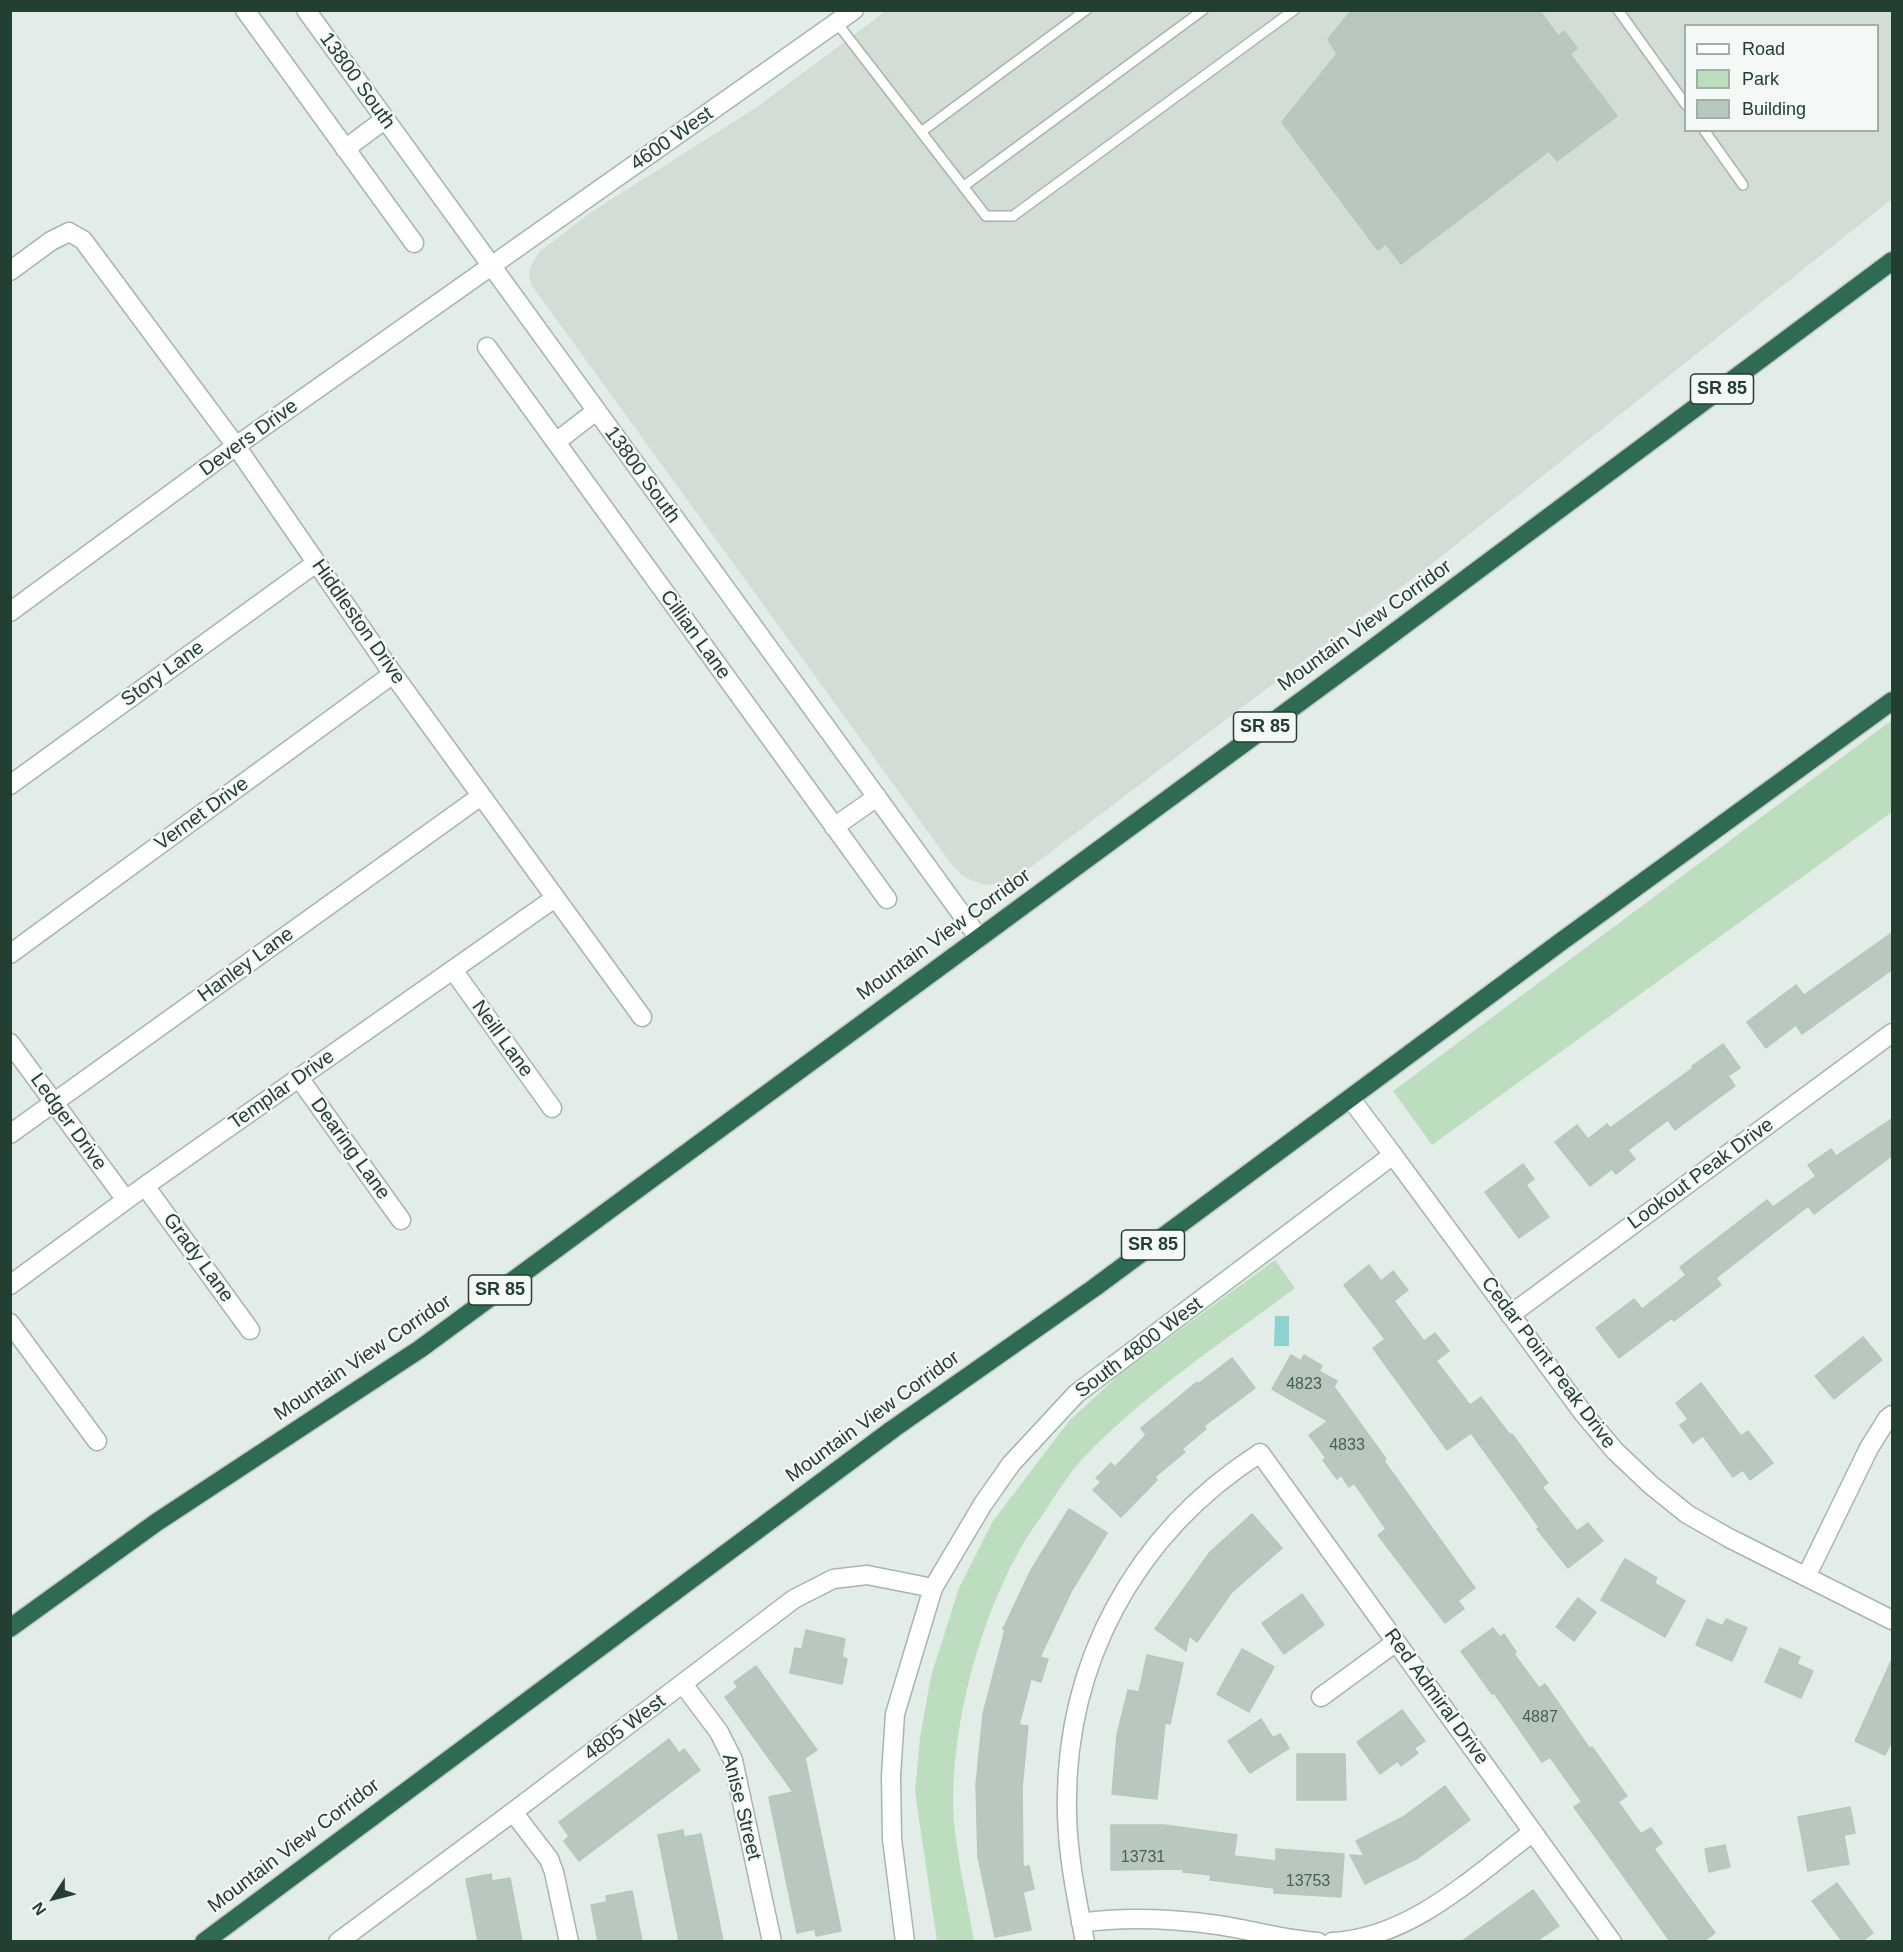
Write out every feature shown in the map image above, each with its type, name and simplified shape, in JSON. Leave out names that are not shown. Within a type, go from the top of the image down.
[{"type":"highway","name":"Mountain View Corridor","points":[[10,1628],[157,1522],[420,1349],[1368,652],[1893,261]]},
{"type":"highway","name":"Mountain View Corridor","points":[[204,1941],[884,1436],[1094,1288],[1562,941],[1893,701]]},
{"type":"street","points":[[245,10],[414,243]]},
{"type":"street","name":"13800 South","points":[[306,10],[979,938]]},
{"type":"street","name":"4600 West","points":[[490,266],[833,17],[854,10]]},
{"type":"street","points":[[345,149],[384,120]]},
{"type":"street","name":"Hiddleston Drive","points":[[10,271],[51,241],[69,232],[83,240],[236,446],[393,675],[642,1017]]},
{"type":"street","name":"Devers Drive","points":[[10,612],[236,446],[490,266]]},
{"type":"street","name":"Cillian Lane","points":[[488,347],[887,898]]},
{"type":"street","points":[[556,442],[596,411]]},
{"type":"street","name":"Story Lane","points":[[10,785],[316,563]]},
{"type":"street","name":"Vernet Drive","points":[[10,954],[393,675]]},
{"type":"street","name":"Hanley Lane","points":[[10,1134],[481,796]]},
{"type":"street","points":[[834,827],[877,797]]},
{"type":"street","name":"Templar Drive","points":[[10,1285],[145,1186],[555,898]]},
{"type":"street","name":"Neill Lane","points":[[453,970],[552,1108]]},
{"type":"street","name":"Lookout Peak Drive","points":[[1510,1314],[1893,1033]]},
{"type":"street","name":"Ledger Drive","points":[[10,1043],[126,1200]]},
{"type":"street","name":"Dearing Lane","points":[[299,1078],[401,1220]]},
{"type":"street","name":"Cedar Point Peak Drive","points":[[1351,1099],[1510,1314],[1615,1451],[1651,1485],[1688,1514],[1729,1538],[1893,1620]]},
{"type":"street","name":"South 4800 West","points":[[905,1941],[892,1839],[891,1776],[896,1714],[933,1588],[983,1504],[1011,1464],[1076,1394],[1393,1155]]},
{"type":"street","name":"Grady Lane","points":[[145,1186],[250,1330]]},
{"type":"street","points":[[10,1323],[97,1441]]},
{"type":"street","points":[[1806,1577],[1869,1448],[1887,1419],[1893,1414]]},
{"type":"street","name":"Red Admiral Drive","points":[[1081,1923],[1070,1858],[1066,1816],[1072,1731],[1093,1654],[1127,1586],[1166,1532],[1209,1490],[1232,1471],[1260,1453],[1612,1941]]},
{"type":"street","name":"4805 West","points":[[338,1941],[513,1812],[794,1599],[833,1579],[867,1575],[933,1588]]},
{"type":"street","points":[[1321,1697],[1396,1642]]},
{"type":"street","name":"Anise Street","points":[[683,1684],[719,1732],[733,1760],[772,1941]]},
{"type":"street","points":[[513,1812],[549,1859],[569,1941]]},
{"type":"street","points":[[1332,1941],[1377,1934],[1408,1922],[1533,1832]]},
{"type":"street","points":[[1085,1941],[1081,1923],[1138,1918],[1218,1925],[1292,1940],[1318,1941]]},
{"type":"lane","points":[[921,132],[1086,10]]},
{"type":"lane","points":[[964,186],[1203,10]]},
{"type":"lane","points":[[833,17],[986,216],[1013,216],[1294,10]]},
{"type":"lane","points":[[1618,10],[1684,102]]},
{"type":"lane","points":[[1705,132],[1743,185]]},
{"type":"shaded area","points":[[886,11],[1892,11],[1892,199],[1429,566],[1019,876],[1002,883],[988,885],[976,882],[964,877],[952,865],[531,284],[529,270],[539,252],[593,211],[757,107]]},
{"type":"green space","points":[[1892,720],[1892,812],[1432,1145],[1393,1091]]},
{"type":"green space","points":[[1275,1260],[1295,1288],[1163,1386],[1113,1428],[1090,1451],[1065,1481],[1031,1532],[1004,1581],[978,1649],[960,1723],[955,1760],[953,1796],[955,1830],[974,1941],[937,1941],[915,1792],[920,1737],[931,1676],[959,1588],[993,1521],[1069,1421],[1120,1374]]},
{"type":"water","points":[[1275,1316],[1289,1316],[1289,1346],[1274,1346]]},
{"type":"building","points":[[1352,10],[1539,10],[1558,36],[1564,31],[1577,48],[1570,54],[1617,116],[1557,161],[1549,151],[1401,264],[1386,244],[1378,250],[1282,122],[1337,54],[1328,39]]},
{"type":"building","points":[[1893,932],[1893,969],[1802,1034],[1796,1025],[1766,1048],[1747,1022],[1796,985],[1804,995]]},
{"type":"building","points":[[1723,1044],[1740,1068],[1728,1076],[1735,1086],[1675,1130],[1668,1120],[1628,1150],[1635,1159],[1616,1174],[1612,1169],[1590,1186],[1555,1142],[1577,1125],[1588,1139],[1607,1124],[1610,1128]]},
{"type":"building","points":[[1893,1118],[1893,1155],[1814,1214],[1808,1206],[1716,1278],[1721,1285],[1674,1321],[1672,1318],[1619,1358],[1596,1328],[1634,1299],[1642,1309],[1686,1275],[1680,1267],[1767,1200],[1773,1207],[1816,1176],[1808,1165],[1831,1149],[1836,1156]]},
{"type":"building","points":[[1523,1164],[1534,1179],[1526,1185],[1549,1217],[1519,1238],[1485,1192]]},
{"type":"building","points":[[1369,1265],[1381,1281],[1393,1271],[1408,1290],[1394,1301],[1424,1341],[1435,1333],[1449,1351],[1436,1361],[1470,1405],[1481,1397],[1548,1483],[1542,1487],[1577,1531],[1588,1523],[1603,1541],[1568,1568],[1537,1529],[1539,1527],[1471,1433],[1447,1450],[1373,1348],[1385,1339],[1344,1285]]},
{"type":"building","points":[[1863,1337],[1882,1360],[1834,1399],[1815,1376]]},
{"type":"building","points":[[1291,1355],[1301,1361],[1304,1355],[1322,1366],[1319,1371],[1337,1381],[1334,1387],[1475,1588],[1458,1601],[1464,1609],[1445,1623],[1378,1535],[1386,1529],[1354,1483],[1349,1487],[1341,1475],[1337,1479],[1323,1460],[1326,1458],[1309,1435],[1328,1421],[1272,1389]]},
{"type":"building","points":[[1232,1358],[1255,1388],[1204,1426],[1206,1429],[1182,1449],[1185,1452],[1155,1477],[1157,1480],[1121,1517],[1093,1490],[1101,1482],[1096,1478],[1111,1463],[1115,1467],[1146,1435],[1141,1428],[1197,1382],[1198,1384]]},
{"type":"building","points":[[1701,1383],[1741,1436],[1748,1431],[1773,1463],[1750,1480],[1743,1470],[1733,1477],[1703,1436],[1693,1443],[1680,1425],[1688,1419],[1676,1403]]},
{"type":"building","points":[[1069,1509],[1107,1533],[1072,1590],[1040,1657],[1048,1659],[1041,1682],[1031,1679],[1019,1725],[1028,1726],[1022,1788],[1023,1867],[1029,1866],[1034,1889],[1023,1892],[1031,1930],[995,1937],[978,1857],[976,1785],[983,1714],[1005,1630],[1003,1629],[1031,1570]]},
{"type":"building","points":[[1252,1514],[1282,1548],[1231,1593],[1197,1642],[1189,1636],[1186,1651],[1155,1629],[1210,1552]]},
{"type":"building","points":[[1625,1559],[1657,1578],[1654,1583],[1685,1601],[1665,1637],[1601,1600]]},
{"type":"building","points":[[1302,1594],[1324,1625],[1284,1654],[1262,1623]]},
{"type":"building","points":[[1578,1598],[1596,1612],[1574,1641],[1556,1627]]},
{"type":"building","points":[[1707,1619],[1723,1626],[1726,1619],[1747,1628],[1732,1661],[1696,1645]]},
{"type":"building","points":[[1493,1628],[1500,1637],[1504,1634],[1516,1652],[1514,1654],[1539,1688],[1545,1684],[1590,1749],[1592,1747],[1627,1796],[1618,1802],[1641,1834],[1651,1828],[1662,1843],[1654,1849],[1715,1933],[1704,1941],[1670,1941],[1574,1807],[1582,1802],[1550,1757],[1542,1762],[1494,1693],[1492,1694],[1461,1651]]},
{"type":"building","points":[[806,1630],[845,1639],[842,1657],[847,1659],[842,1684],[790,1673],[795,1648],[802,1649]]},
{"type":"building","points":[[1780,1648],[1800,1657],[1797,1664],[1813,1671],[1801,1698],[1765,1682]]},
{"type":"building","points":[[1242,1649],[1274,1667],[1249,1712],[1217,1694]]},
{"type":"building","points":[[1147,1655],[1183,1663],[1170,1724],[1165,1723],[1157,1799],[1112,1794],[1117,1735],[1128,1690],[1139,1692]]},
{"type":"building","points":[[1893,1657],[1893,1739],[1885,1755],[1855,1741]]},
{"type":"building","points":[[756,1666],[817,1750],[805,1758],[841,1931],[816,1936],[815,1929],[797,1933],[769,1797],[793,1792],[725,1697],[738,1687],[734,1682]]},
{"type":"building","points":[[1402,1710],[1425,1741],[1414,1748],[1418,1753],[1401,1766],[1398,1761],[1380,1774],[1357,1742]]},
{"type":"building","points":[[1261,1719],[1273,1738],[1280,1734],[1289,1748],[1250,1773],[1228,1741]]},
{"type":"building","points":[[669,1739],[679,1753],[684,1749],[700,1770],[579,1861],[564,1841],[569,1836],[559,1822]]},
{"type":"building","points":[[1297,1754],[1345,1754],[1346,1800],[1297,1800]]},
{"type":"building","points":[[1445,1786],[1470,1820],[1418,1858],[1365,1884],[1350,1855],[1364,1856],[1356,1841],[1403,1817]]},
{"type":"building","points":[[1850,1807],[1855,1833],[1844,1835],[1849,1864],[1808,1871],[1798,1817]]},
{"type":"building","points":[[1111,1825],[1164,1825],[1237,1835],[1234,1856],[1276,1861],[1276,1849],[1344,1854],[1341,1897],[1274,1893],[1274,1888],[1210,1880],[1211,1875],[1183,1872],[1183,1869],[1111,1870]]},
{"type":"building","points":[[683,1830],[684,1837],[701,1834],[723,1941],[679,1941],[658,1835]]},
{"type":"building","points":[[1725,1845],[1730,1867],[1709,1872],[1705,1849]]},
{"type":"building","points":[[491,1874],[492,1881],[510,1878],[522,1941],[478,1941],[466,1879]]},
{"type":"building","points":[[1837,1883],[1873,1933],[1862,1941],[1842,1941],[1812,1901]]},
{"type":"building","points":[[1533,1890],[1559,1926],[1537,1941],[1462,1941]]},
{"type":"building","points":[[632,1891],[642,1941],[598,1941],[591,1905],[607,1902],[606,1896]]}]
